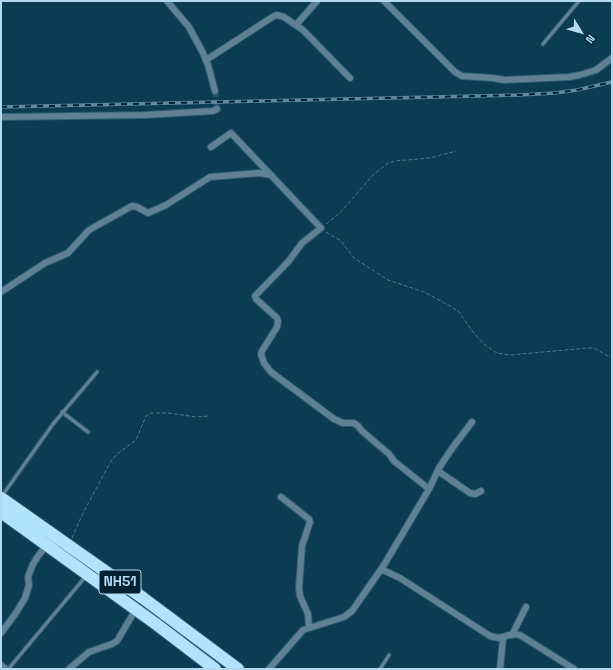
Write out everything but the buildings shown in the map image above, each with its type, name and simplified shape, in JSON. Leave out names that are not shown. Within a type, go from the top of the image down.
[{"type":"highway","name":"NH51","points":[[1,498],[238,669]]},
{"type":"highway","name":"NH51","points":[[1,512],[136,609],[215,669]]},
{"type":"highway","points":[[118,596],[125,586]]},
{"type":"street","points":[[167,1],[189,27],[206,60],[215,91]]},
{"type":"street","points":[[296,25],[317,1]]},
{"type":"street","points":[[384,1],[455,72],[462,76],[504,80],[569,77],[596,70],[612,58]]},
{"type":"street","points":[[206,60],[274,16],[284,17],[309,36],[350,78]]},
{"type":"street","points":[[1,117],[146,115],[213,111],[217,109]]},
{"type":"street","points":[[211,147],[231,133],[321,228],[302,243],[288,262],[255,296],[256,299],[277,318],[278,321],[277,327],[262,351],[261,354],[264,363],[271,372],[334,419],[343,423],[356,424],[389,454],[394,461],[429,489]]},
{"type":"street","points":[[1,292],[45,263],[68,253],[89,230],[132,206],[148,213],[166,205],[210,177],[259,173],[271,175]]},
{"type":"street","points":[[270,669],[299,633],[309,627],[347,615],[381,569],[429,489],[438,471],[472,422]]},
{"type":"street","points":[[438,471],[470,493],[475,494],[481,491]]},
{"type":"street","points":[[281,497],[309,519],[310,522],[302,546],[299,588],[300,596],[308,614],[309,627]]},
{"type":"street","points":[[1,633],[25,598],[28,591],[28,577],[33,564],[47,545]]},
{"type":"street","points":[[381,569],[400,578],[490,636],[499,638],[516,634],[523,636],[574,669]]},
{"type":"street","points":[[512,635],[526,607]]},
{"type":"street","points":[[69,669],[85,654],[117,641],[136,609]]},
{"type":"street","points":[[500,669],[503,638]]},
{"type":"street","points":[[1,665],[8,668]]},
{"type":"lane","points":[[543,44],[579,1]]},
{"type":"lane","points":[[1,498],[62,412],[97,372]]},
{"type":"lane","points":[[62,412],[88,432]]},
{"type":"lane","points":[[8,668],[87,574]]},
{"type":"lane","points":[[380,669],[389,656]]},
{"type":"path","points":[[456,151],[430,158],[388,163],[373,175],[336,218],[321,228],[341,241],[354,258],[388,280],[424,292],[452,307],[459,312],[473,332],[485,345],[498,353],[510,355],[594,348],[608,356],[612,356]]},
{"type":"path","points":[[68,546],[83,513],[111,461],[117,454],[136,440],[146,416],[151,413],[168,413],[196,417],[209,416]]},
{"type":"tunnel","points":[[215,91],[217,109]]},
{"type":"railway","points":[[1,107],[519,95],[577,90],[612,82]]}]
